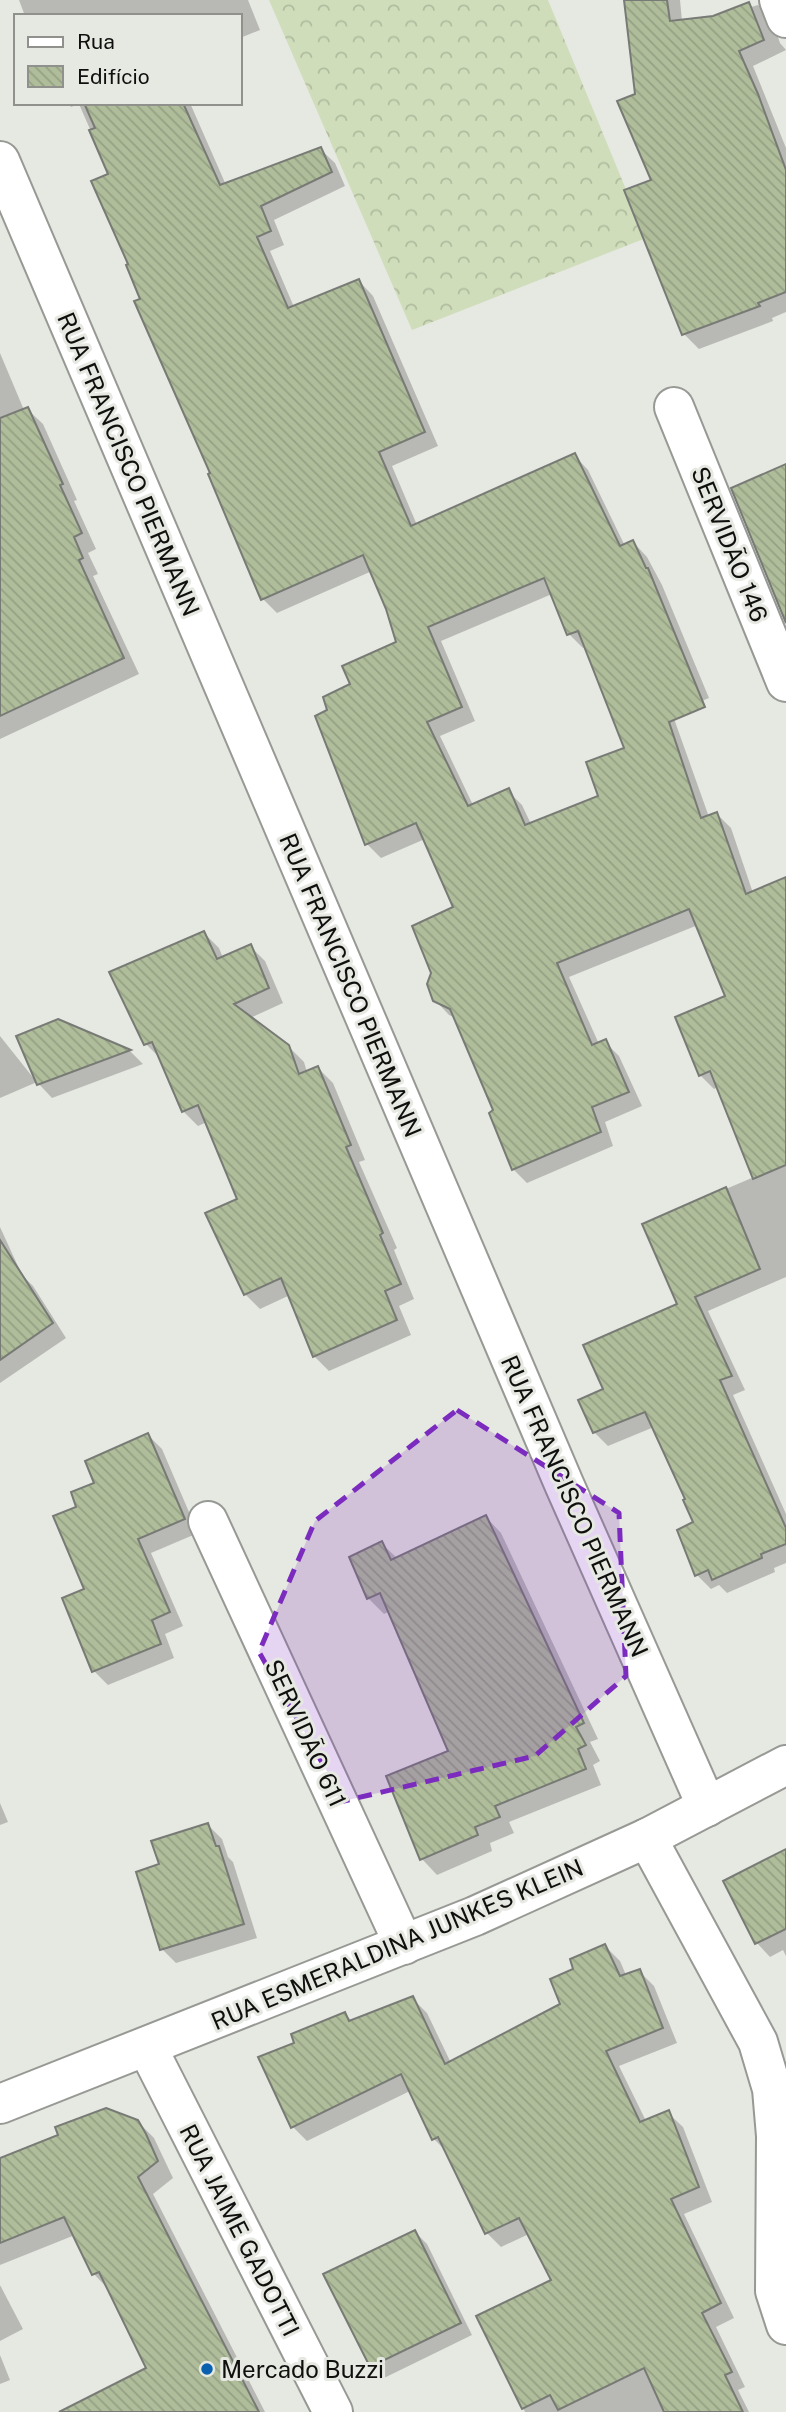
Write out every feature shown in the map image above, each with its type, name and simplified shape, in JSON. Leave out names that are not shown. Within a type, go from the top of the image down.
[{"type":"street","points":[[779,0],[786,18]]},
{"type":"street","name":"RUA FRANCISCO PIERMANN","points":[[0,161],[558,1471],[707,1807]]},
{"type":"street","name":"SERVIDÃO 146","points":[[674,407],[786,682]]},
{"type":"street","name":"SERVIDÃO 611","points":[[208,1521],[404,1945]]},
{"type":"street","name":"RUA ESMERALDINA JUNKES KLEIN","points":[[0,2104],[404,1945],[553,1882],[647,1838],[786,1765]]},
{"type":"street","points":[[647,1838],[758,2042],[772,2089],[776,2136],[775,2291],[786,2325]]},
{"type":"street","name":"RUA JAIME GADOTTI","points":[[146,2047],[333,2412]]},
{"type":"highlighted area","points":[[457,1410],[619,1513],[626,1676],[535,1756],[344,1801],[259,1652],[315,1521]]},
{"type":"green space","points":[[269,0],[548,0],[646,238],[412,330]]},
{"type":"building","points":[[624,0],[667,0],[670,21],[713,16],[749,2],[764,40],[739,51],[786,170],[786,292],[758,303],[760,306],[682,335],[624,190],[651,180],[617,101],[635,94]]},
{"type":"building","points":[[85,105],[184,105],[220,185],[321,147],[332,172],[261,206],[271,231],[257,237],[288,308],[359,279],[425,432],[379,452],[411,526],[575,453],[620,546],[633,540],[648,568],[705,707],[669,722],[701,818],[717,812],[746,894],[786,877],[786,1165],[753,1179],[710,1071],[699,1076],[675,1017],[725,996],[689,909],[557,963],[592,1045],[606,1039],[629,1092],[592,1107],[601,1132],[512,1170],[489,1113],[493,1110],[450,1009],[433,1001],[427,984],[431,973],[412,926],[453,907],[416,823],[365,845],[315,716],[327,710],[323,697],[350,684],[342,666],[396,642],[386,609],[363,555],[261,600],[208,474],[210,473],[134,301],[140,299],[126,265],[128,264],[91,181],[108,174],[89,130],[95,128]],"holes":[[[544,578],[567,635],[578,631],[624,748],[586,762],[598,796],[525,825],[509,788],[468,806],[427,722],[462,707],[428,627]]]},
{"type":"building","points":[[28,407],[82,533],[74,537],[83,558],[79,560],[124,658],[0,716],[0,418]]},
{"type":"building","points":[[786,464],[786,623],[731,488]]},
{"type":"building","points":[[204,931],[217,959],[251,944],[269,988],[234,1004],[289,1045],[299,1074],[318,1066],[351,1145],[346,1147],[383,1233],[380,1235],[401,1284],[385,1291],[397,1320],[313,1357],[281,1278],[244,1295],[205,1213],[237,1199],[198,1105],[182,1112],[152,1042],[144,1045],[109,972]]},
{"type":"building","points":[[58,1019],[131,1050],[37,1085],[16,1036]]},
{"type":"building","points":[[726,1187],[760,1269],[695,1297],[732,1376],[720,1380],[786,1528],[786,1544],[712,1580],[708,1570],[695,1576],[677,1530],[693,1522],[645,1412],[593,1433],[578,1400],[603,1389],[583,1345],[677,1304],[642,1224]]},
{"type":"building","points":[[0,1240],[53,1323],[0,1360]]},
{"type":"building","points":[[148,1433],[185,1519],[138,1539],[170,1612],[152,1620],[161,1644],[92,1672],[62,1598],[84,1589],[53,1516],[76,1507],[71,1492],[94,1483],[85,1461]]},
{"type":"building","points":[[486,1515],[584,1723],[576,1727],[586,1745],[578,1749],[586,1769],[495,1806],[500,1817],[475,1827],[478,1835],[420,1860],[386,1776],[448,1751],[380,1593],[367,1599],[349,1557],[382,1541],[391,1560]]},
{"type":"building","points":[[208,1823],[216,1846],[219,1846],[244,1924],[160,1950],[136,1872],[159,1864],[151,1841]]},
{"type":"building","points":[[786,1849],[786,1929],[755,1944],[723,1881]]},
{"type":"building","points":[[605,1944],[620,1976],[640,1969],[663,2028],[606,2051],[640,2122],[669,2110],[699,2187],[671,2199],[721,2303],[702,2313],[732,2372],[725,2375],[743,2412],[664,2412],[644,2368],[558,2410],[550,2395],[522,2409],[476,2316],[551,2280],[519,2218],[485,2234],[438,2137],[432,2140],[401,2074],[291,2128],[258,2057],[294,2043],[291,2034],[345,2012],[349,2021],[413,1996],[445,2064],[560,2004],[550,1979],[573,1969],[570,1959]]},
{"type":"building","points":[[106,2108],[138,2120],[146,2134],[158,2161],[138,2177],[259,2412],[59,2412],[146,2368],[99,2272],[92,2275],[64,2217],[0,2243],[0,2158],[58,2135],[55,2127]]},
{"type":"building","points":[[415,2230],[461,2323],[370,2367],[323,2274]]},
{"type":"place","name":"Mercado Buzzi","points":[[207,2369]]}]
